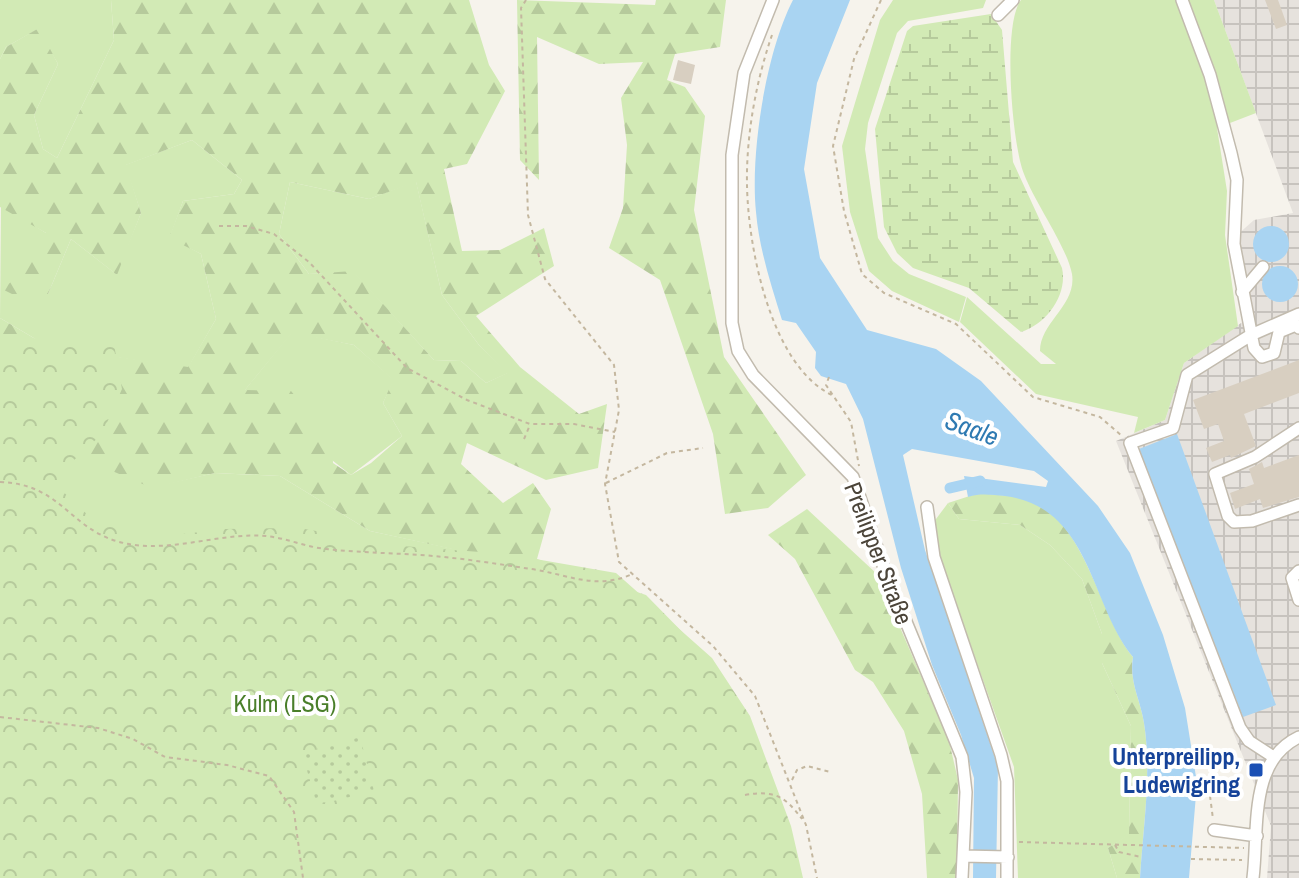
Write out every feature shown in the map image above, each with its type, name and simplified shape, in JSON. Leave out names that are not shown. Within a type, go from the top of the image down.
[{"type":"street","name":"Preilipper Straße","points":[[773,0],[744,73],[732,155],[732,323],[738,351],[753,375],[853,477],[885,571],[962,757],[966,792],[966,856],[962,878]]},
{"type":"street","points":[[998,15],[1013,0]]},
{"type":"street","points":[[1182,0],[1210,75],[1234,167],[1234,244],[1254,348],[1262,357],[1274,353],[1279,332],[1296,325],[1299,328]]},
{"type":"street","points":[[1242,292],[1263,267]]},
{"type":"street","points":[[1272,756],[1249,741],[1240,728],[1130,443],[1173,428],[1187,375],[1251,335],[1299,314]]},
{"type":"street","points":[[1299,428],[1255,457],[1215,474],[1228,516],[1234,522],[1252,521],[1299,505]]},
{"type":"street","points":[[927,507],[934,557],[1007,781],[1007,878]]},
{"type":"street","points":[[1299,571],[1292,578],[1299,600]]},
{"type":"street","points":[[1253,878],[1262,779],[1272,756],[1299,737]]},
{"type":"street","points":[[1214,830],[1257,836]]},
{"type":"street","points":[[966,856],[1005,857]]},
{"type":"path","points":[[526,0],[521,8],[528,215],[545,279],[614,365],[619,410],[605,484],[619,562],[713,646],[755,696],[805,823],[817,878]]},
{"type":"path","points":[[881,0],[854,59],[833,146],[844,211],[862,274],[884,293],[956,324],[1033,397],[1100,417],[1130,443]]},
{"type":"path","points":[[776,24],[767,50],[750,138],[747,185],[753,236],[771,311],[787,347],[804,377],[834,396]]},
{"type":"path","points":[[219,226],[246,226],[274,234],[309,262],[407,368],[467,400],[530,424],[574,424],[615,432]]},
{"type":"path","points":[[829,377],[826,385],[855,434],[859,467],[853,477]]},
{"type":"path","points":[[524,439],[530,424]]},
{"type":"path","points":[[605,484],[667,453],[703,448]]},
{"type":"path","points":[[0,482],[42,490],[80,520],[114,540],[147,547],[218,537],[268,536],[322,549],[434,556],[533,569],[584,582],[612,583],[632,575]]},
{"type":"path","points":[[0,717],[98,728],[133,739],[165,757],[227,765],[269,776],[294,812],[303,878]]},
{"type":"path","points":[[792,785],[792,777],[807,766],[830,772]]},
{"type":"path","points":[[745,795],[774,792],[786,799],[805,823]]},
{"type":"path","points":[[1210,796],[1214,830]]},
{"type":"path","points":[[1009,842],[1245,848]]},
{"type":"path","points":[[1114,844],[1119,852],[1141,857]]},
{"type":"path","points":[[1191,859],[1255,861]]},
{"type":"shaded area","points":[[1214,0],[1299,0],[1299,878],[1267,878],[1271,826],[1116,441],[1165,420],[1184,363],[1251,316],[1236,236],[1254,220],[1293,213]]},
{"type":"green space","points":[[0,0],[111,0],[114,40],[57,158],[43,149],[34,115],[58,64],[38,29],[6,47],[0,59]]},
{"type":"green space","points":[[111,0],[469,0],[489,65],[505,91],[467,164],[444,169],[462,251],[500,250],[544,228],[554,266],[476,316],[520,367],[579,414],[607,404],[598,468],[546,480],[467,443],[461,464],[503,503],[533,483],[551,509],[537,559],[646,595],[699,649],[396,878],[0,878],[429,559],[452,549],[370,531],[280,476],[215,473],[152,488],[0,423],[0,318],[49,347],[188,367],[216,319],[201,254],[169,238],[183,201],[234,194],[242,180],[192,140],[126,165],[141,213],[117,275],[71,239],[48,294],[24,300],[2,289],[21,274],[9,260],[46,233],[0,207],[0,59],[6,47],[39,28],[58,64],[34,115],[43,149],[57,158],[114,40]],"holes":[[[290,182],[369,199],[416,182],[442,295],[479,345],[507,373],[486,383],[461,361],[434,360],[353,271],[309,274],[279,234]],[[292,333],[354,345],[393,380],[383,403],[402,436],[371,463],[351,475],[333,463],[332,441],[291,391],[245,390]]]},
{"type":"green space","points":[[517,0],[655,5],[656,0],[726,0],[720,47],[675,54],[667,80],[685,87],[705,116],[694,210],[724,357],[806,475],[768,508],[725,514],[713,434],[660,280],[609,248],[623,208],[627,145],[621,98],[643,62],[599,64],[537,37],[539,180],[520,160]]},
{"type":"green space","points":[[893,0],[986,0],[983,8],[908,21],[897,33],[868,123],[865,149],[878,238],[893,261],[909,274],[966,297],[959,322],[892,291],[869,271],[850,212],[842,146],[880,20]]},
{"type":"green space","points":[[1021,0],[1214,0],[1256,113],[1217,128],[1227,191],[1225,235],[1238,326],[1184,363],[1165,420],[1134,433],[1138,417],[1036,394],[960,322],[967,297],[1041,364],[1056,364],[1040,351],[1046,331],[1069,295],[1072,274],[1064,251],[1024,174],[1016,138],[1010,58],[1015,13]]},
{"type":"green space","points":[[991,14],[1002,30],[1013,162],[1062,268],[1063,278],[1054,307],[1039,322],[1021,332],[969,288],[913,268],[897,253],[884,227],[875,129],[907,31],[913,26]]},
{"type":"green space","points":[[192,140],[242,180],[234,194],[183,201],[170,237],[201,254],[216,319],[188,368],[49,347],[0,318],[1,205],[46,233],[48,294],[71,239],[116,274],[141,213],[125,165]]},
{"type":"green space","points":[[416,181],[442,295],[479,345],[508,373],[486,383],[461,361],[434,360],[353,272],[309,274],[279,234],[290,182],[369,199]]},
{"type":"green space","points":[[292,332],[354,345],[394,380],[383,403],[402,436],[351,475],[244,391]]},
{"type":"green space","name":"Kulm (LSG)","points":[[0,338],[113,339],[122,389],[102,434],[59,474],[56,485],[91,518],[149,538],[225,529],[299,528],[402,546],[506,554],[616,573],[712,658],[750,716],[791,826],[803,878],[0,878]]},
{"type":"green space","points":[[0,423],[10,423],[152,487],[215,473],[280,476],[370,531],[454,549],[429,559],[109,547]]},
{"type":"green space","points":[[979,493],[1023,498],[1045,508],[1062,525],[1076,545],[1133,657],[1132,674],[1144,723],[1147,761],[1140,878],[1117,878],[1108,848],[1129,834],[1131,726],[1102,663],[1102,634],[1082,579],[1050,545],[1020,525],[959,519],[948,503]]},
{"type":"green space","points":[[948,503],[959,519],[1020,525],[1050,545],[1082,579],[1102,634],[1102,663],[1131,726],[1129,835],[1108,848],[1117,878],[1018,878],[1014,767],[937,551],[933,523]]},
{"type":"green space","points":[[807,509],[877,574],[949,741],[958,780],[957,878],[927,878],[922,794],[904,731],[873,682],[855,670],[795,559],[768,535]]},
{"type":"green space","points":[[360,737],[374,791],[317,805],[302,753]]},
{"type":"water","name":"Saale","points":[[793,0],[850,0],[817,83],[804,169],[820,258],[867,330],[936,349],[981,381],[1098,506],[1130,553],[1163,635],[1185,708],[1197,783],[1189,878],[1140,878],[1147,761],[1144,723],[1132,674],[1133,657],[1119,636],[1085,561],[1072,538],[1055,518],[1033,504],[1005,496],[968,497],[964,476],[1046,487],[1048,481],[1034,471],[912,449],[903,455],[925,550],[998,767],[996,878],[973,878],[974,778],[961,735],[932,665],[901,568],[863,419],[846,384],[821,376],[815,368],[816,352],[796,323],[782,320],[760,239],[755,161],[762,103],[775,47]]},
{"type":"water","points":[[1271,226],[1284,231],[1289,244],[1284,257],[1271,262],[1258,257],[1253,244],[1258,231]]},
{"type":"water","points":[[1280,266],[1293,271],[1298,284],[1293,297],[1280,302],[1267,297],[1262,284],[1267,271]]},
{"type":"water","points":[[1177,434],[1276,705],[1243,717],[1139,449]]},
{"type":"building","points":[[1265,0],[1278,0],[1287,25],[1276,29]]},
{"type":"building","points":[[678,60],[695,65],[691,84],[673,80]]},
{"type":"building","points":[[1299,360],[1299,393],[1244,414],[1256,446],[1231,458],[1230,455],[1212,462],[1206,448],[1224,441],[1218,424],[1204,429],[1193,400]]},
{"type":"building","points":[[1299,455],[1299,497],[1263,508],[1260,499],[1235,509],[1230,493],[1254,484],[1249,469],[1262,462],[1264,468]]},
{"type":"waterway","points":[[950,488],[980,481]]},
{"type":"place","name":"Unterpreilipp, Ludewigring","points":[[1256,770]]}]
